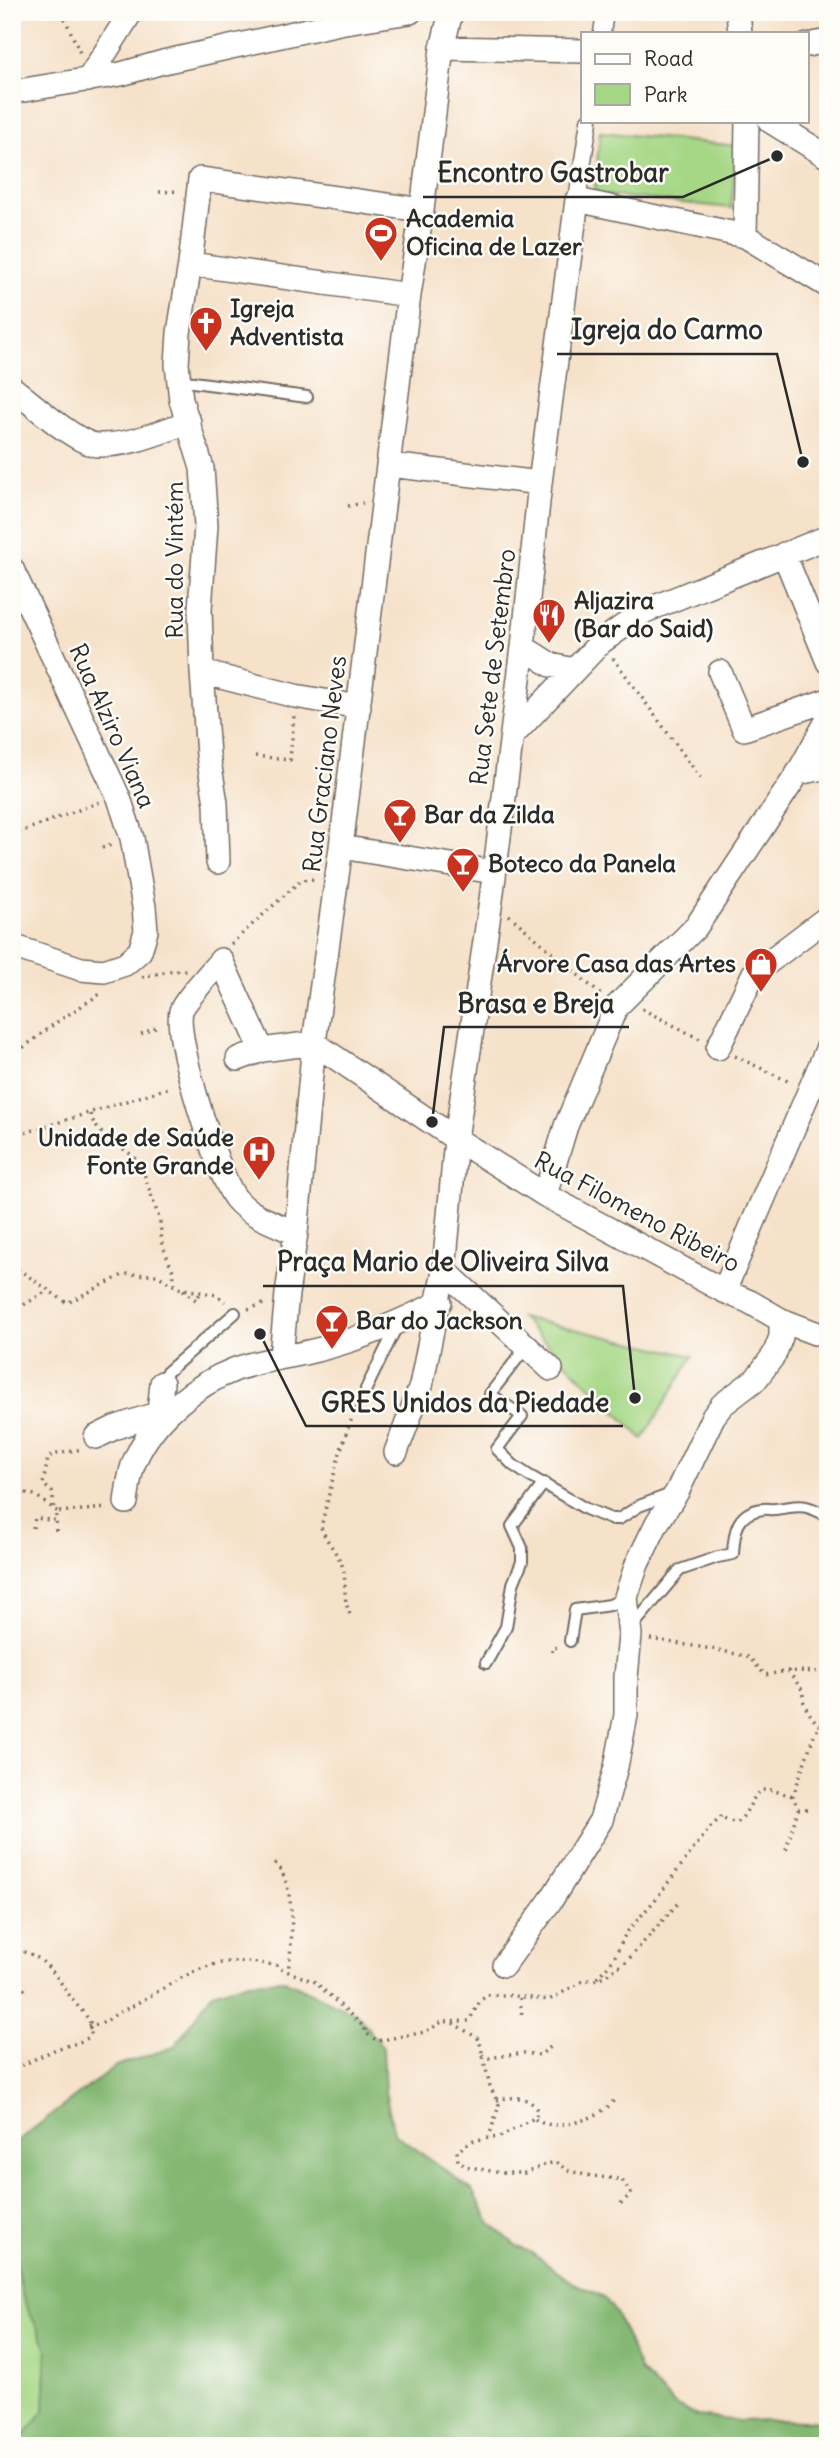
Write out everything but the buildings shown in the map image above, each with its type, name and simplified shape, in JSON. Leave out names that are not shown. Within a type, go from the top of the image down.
[{"type":"street","points":[[92,73],[131,12]]},
{"type":"street","points":[[12,92],[92,73],[121,74],[338,18],[410,12]]},
{"type":"street","name":"Rua Graciano Neves","points":[[281,1356],[314,1043],[390,465],[409,295],[442,48],[451,12]]},
{"type":"street","points":[[602,32],[605,12]]},
{"type":"street","points":[[738,12],[740,32]]},
{"type":"street","points":[[808,44],[828,41]]},
{"type":"street","points":[[442,48],[581,51]]},
{"type":"street","points":[[589,122],[577,200],[745,236],[828,286]]},
{"type":"street","points":[[745,236],[747,122]]},
{"type":"street","points":[[772,122],[828,158]]},
{"type":"street","name":"Rua do Vintém","points":[[218,862],[216,803],[208,755],[202,672],[200,609],[205,526],[202,468],[178,380],[179,333],[200,178],[422,210]]},
{"type":"street","name":"Rua Sete de Setembro","points":[[456,1139],[491,900],[577,200]]},
{"type":"street","points":[[190,264],[409,295]]},
{"type":"street","points":[[12,388],[72,434],[96,446],[128,442],[189,422]]},
{"type":"street","points":[[390,465],[540,484]]},
{"type":"street","points":[[512,736],[601,642],[645,611],[828,537]]},
{"type":"street","points":[[784,554],[828,663]]},
{"type":"street","name":"Rua Alziro Viana","points":[[15,584],[119,798],[132,838],[146,931],[140,951],[105,981]]},
{"type":"street","points":[[523,647],[551,665],[573,670]]},
{"type":"street","points":[[202,672],[295,696],[359,707]]},
{"type":"street","points":[[720,672],[744,729],[828,700]]},
{"type":"street","points":[[545,1195],[566,1126],[619,1003],[696,927],[798,773],[828,719]]},
{"type":"street","points":[[798,773],[828,767]]},
{"type":"street","points":[[341,847],[494,872]]},
{"type":"street","points":[[718,1048],[754,973],[828,917]]},
{"type":"street","points":[[12,946],[81,969],[105,981]]},
{"type":"street","points":[[262,1050],[221,960],[181,1010],[182,1040],[192,1080],[212,1147],[237,1199],[252,1213],[296,1233]]},
{"type":"street","points":[[238,1059],[262,1050],[314,1043]]},
{"type":"street","name":"Rua Filomeno Ribeiro","points":[[314,1043],[456,1139],[545,1195],[724,1291],[750,1302],[781,1329],[815,1333]]},
{"type":"street","points":[[724,1291],[828,1047]]},
{"type":"street","points":[[396,1452],[421,1386],[440,1302],[456,1139]]},
{"type":"street","points":[[444,1270],[551,1369]]},
{"type":"street","points":[[91,1442],[165,1410],[235,1370],[281,1356],[304,1353],[398,1324],[440,1302]]},
{"type":"street","points":[[504,1965],[551,1900],[601,1821],[616,1767],[626,1715],[630,1632],[626,1597],[637,1564],[657,1523],[677,1492],[713,1417],[722,1405],[756,1379],[774,1355],[781,1329]]},
{"type":"street","points":[[122,1505],[134,1461],[165,1410],[162,1383]]},
{"type":"lane","points":[[178,380],[307,397]]},
{"type":"lane","points":[[162,1383],[166,1373],[235,1314]]},
{"type":"lane","points":[[366,1389],[398,1324]]},
{"type":"lane","points":[[527,1346],[490,1394],[522,1416],[497,1449],[513,1465],[586,1509],[611,1519],[619,1519],[639,1506],[677,1492]]},
{"type":"lane","points":[[486,1663],[506,1627],[513,1584],[522,1562],[522,1548],[512,1526],[544,1483]]},
{"type":"lane","points":[[630,1632],[680,1570],[733,1554],[734,1532],[737,1523],[744,1516],[764,1508],[776,1509],[796,1505],[812,1508],[828,1516]]},
{"type":"lane","points":[[570,1641],[575,1610],[610,1605],[626,1597]]},
{"type":"path","points":[[62,12],[92,73]]},
{"type":"path","points":[[601,642],[702,780]]},
{"type":"path","points":[[255,756],[290,760],[295,696]]},
{"type":"path","points":[[12,835],[119,798]]},
{"type":"path","points":[[250,928],[301,880],[337,881]]},
{"type":"path","points":[[491,900],[619,1003],[809,1091]]},
{"type":"path","points":[[140,977],[169,971],[213,971]]},
{"type":"path","points":[[12,1056],[105,981]]},
{"type":"path","points":[[12,1137],[192,1080]]},
{"type":"path","points":[[89,1114],[103,1135],[137,1159],[141,1165],[160,1221],[162,1244],[173,1271],[175,1286]]},
{"type":"path","points":[[12,1231],[15,1233],[12,1250]]},
{"type":"path","points":[[12,1265],[67,1303],[125,1274],[157,1275],[182,1289],[222,1298],[235,1314],[287,1294]]},
{"type":"path","points":[[182,1289],[196,1300],[201,1292]]},
{"type":"path","points":[[12,1312],[47,1291]]},
{"type":"path","points":[[350,1614],[344,1595],[342,1567],[321,1527],[347,1427],[366,1389]]},
{"type":"path","points":[[54,1507],[52,1496],[43,1484],[48,1458],[91,1442]]},
{"type":"path","points":[[12,1490],[39,1498],[58,1512]]},
{"type":"path","points":[[39,1498],[52,1496]]},
{"type":"path","points":[[58,1512],[122,1505]]},
{"type":"path","points":[[56,1531],[58,1512]]},
{"type":"path","points":[[33,1528],[35,1518],[56,1521]]},
{"type":"path","points":[[630,1632],[748,1657],[765,1675],[788,1671],[828,1672]]},
{"type":"path","points":[[788,1671],[803,1691],[807,1710],[828,1731]]},
{"type":"path","points":[[786,1850],[797,1809],[793,1796],[820,1725]]},
{"type":"path","points":[[596,1980],[613,1960],[626,1933],[722,1816],[723,1819],[737,1823],[761,1790],[793,1796]]},
{"type":"path","points":[[797,1809],[809,1808]]},
{"type":"path","points":[[275,1863],[283,1873],[290,1898],[293,1930],[288,1970]]},
{"type":"path","points":[[88,2025],[105,2023],[116,2014],[152,1996],[162,1987],[206,1967],[247,1962],[276,1965],[315,1982],[377,2041],[425,2032],[442,2022],[469,2021],[480,2001],[487,1995],[549,2000],[585,1980],[596,1980],[613,1972],[626,1962],[680,1902]]},
{"type":"path","points":[[12,1933],[14,1951],[30,1953],[60,1978],[86,2015],[90,2022],[88,2025]]},
{"type":"path","points":[[12,1971],[24,1989],[20,1995],[12,1994]]},
{"type":"path","points":[[520,1998],[522,2017]]},
{"type":"path","points":[[452,2022],[471,2036],[477,2037],[490,2086],[499,2105],[489,2138]]},
{"type":"path","points":[[12,2070],[88,2038],[93,2030],[88,2025]]},
{"type":"path","points":[[482,2055],[489,2058],[524,2053],[540,2055],[552,2046]]},
{"type":"path","points":[[497,2100],[508,2097],[528,2100],[536,2106],[538,2113],[500,2137],[474,2140],[457,2151],[458,2161],[465,2166],[501,2173],[525,2173],[556,2162],[560,2166],[582,2173],[622,2180],[631,2194],[619,2205]]},
{"type":"path","points":[[534,2118],[540,2123],[557,2126],[575,2124],[593,2116],[614,2102],[616,2097]]},
{"type":"green space","points":[[600,132],[737,146],[731,208],[594,194]]},
{"type":"green space","points":[[520,1317],[693,1356],[643,1439]]},
{"type":"green space","points":[[284,1980],[357,2014],[383,2048],[385,2092],[394,2133],[472,2190],[489,2222],[515,2245],[532,2253],[573,2283],[604,2297],[617,2315],[641,2372],[675,2405],[697,2416],[738,2421],[828,2422],[828,2446],[16,2446],[44,2411],[47,2348],[24,2301],[12,2247],[12,2153],[16,2142],[116,2066],[174,2047],[212,1993],[249,1982]]},
{"type":"green space","points":[[12,2247],[24,2301],[47,2348],[44,2411],[16,2446],[12,2446]]},
{"type":"place","name":"Encontro Gastrobar","points":[[777,156]]},
{"type":"place","name":"Academia Oficina de Lazer","points":[[381,263]]},
{"type":"place","name":"Igreja Adventista","points":[[206,353]]},
{"type":"place","name":"Igreja do Carmo","points":[[803,462]]},
{"type":"place","name":"Aljazira (Bar do Said)","points":[[549,645]]},
{"type":"place","name":"Bar da Zilda","points":[[400,845]]},
{"type":"place","name":"Boteco da Panela","points":[[463,894]]},
{"type":"place","name":"Árvore Casa das Artes","points":[[761,994]]},
{"type":"place","name":"Brasa e Breja","points":[[432,1122]]},
{"type":"place","name":"Unidade de Saúde Fonte Grande","points":[[259,1182]]},
{"type":"place","name":"GRES Unidos da Piedade","points":[[260,1334]]},
{"type":"place","name":"Bar do Jackson","points":[[332,1351]]},
{"type":"place","name":"Praça Mario de Oliveira Silva","points":[[635,1398]]}]
